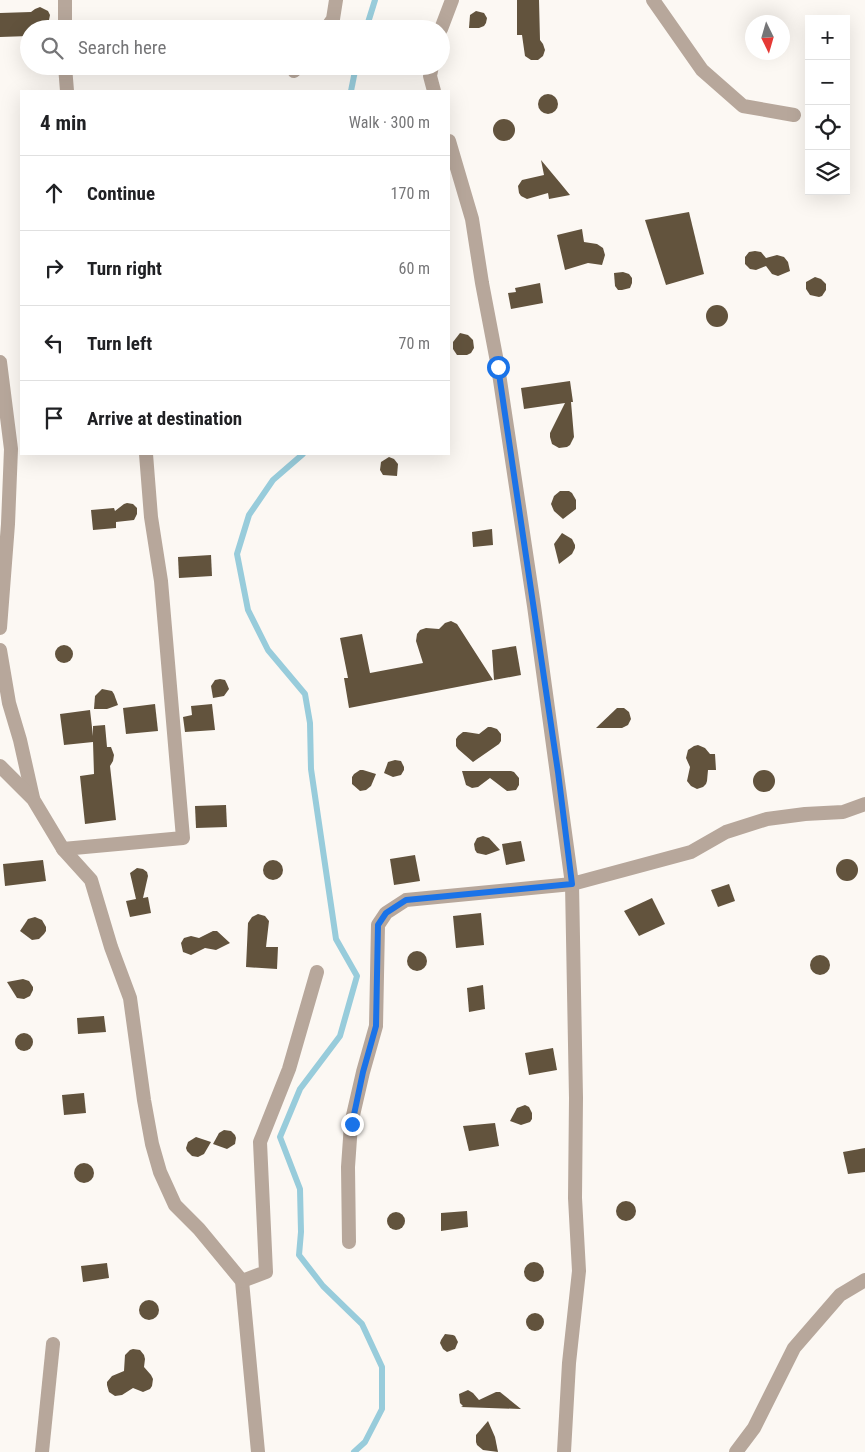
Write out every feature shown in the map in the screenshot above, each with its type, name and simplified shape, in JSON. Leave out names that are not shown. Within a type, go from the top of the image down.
[{"type":"street","points":[[65,0],[65,20]]},
{"type":"street","points":[[332,20],[336,0]]},
{"type":"street","points":[[444,20],[452,0]]},
{"type":"street","points":[[653,0],[702,70],[743,106],[794,115]]},
{"type":"street","points":[[66,75],[67,90]]},
{"type":"street","points":[[430,75],[434,90]]},
{"type":"street","points":[[450,144],[472,219],[498,367],[545,684],[572,884],[576,1098],[575,1198],[580,1271],[569,1363],[564,1452]]},
{"type":"street","points":[[0,362],[11,449],[8,524],[0,628]]},
{"type":"street","points":[[63,849],[183,838],[161,581],[151,517],[146,455]]},
{"type":"street","points":[[0,650],[10,703],[33,798]]},
{"type":"street","points":[[0,766],[33,798],[63,849],[91,880],[111,947],[130,998],[144,1100],[152,1144],[160,1172],[175,1205],[199,1229],[242,1281],[258,1452]]},
{"type":"street","points":[[349,1242],[348,1167],[352,1124],[363,1072],[376,1026],[378,925],[386,913],[406,900],[572,884],[691,852],[726,832],[767,819],[843,812],[865,804]]},
{"type":"street","points":[[242,1281],[266,1272],[260,1142],[289,1069],[317,972]]},
{"type":"street","points":[[736,1452],[754,1428],[794,1348],[840,1295],[865,1280]]},
{"type":"street","points":[[42,1452],[53,1344]]},
{"type":"building","points":[[517,0],[539,0],[540,40],[545,50],[543,56],[538,60],[531,60],[525,56],[522,35],[517,35]]},
{"type":"building","points":[[40,7],[48,11],[50,15],[49,20],[20,20],[20,36],[0,37],[0,13],[31,12]]},
{"type":"building","points":[[476,11],[484,13],[487,18],[486,23],[479,28],[469,28],[470,15]]},
{"type":"building","points":[[548,94],[555,97],[558,104],[555,111],[548,114],[541,111],[538,104],[541,97]]},
{"type":"building","points":[[504,119],[512,122],[515,130],[512,138],[504,141],[496,138],[493,130],[496,122]]},
{"type":"building","points":[[541,160],[570,195],[549,199],[548,193],[527,199],[521,196],[518,186],[522,180],[544,175]]},
{"type":"building","points":[[689,212],[704,274],[666,285],[645,220]]},
{"type":"building","points":[[582,229],[584,242],[597,244],[603,248],[605,255],[602,265],[588,263],[565,270],[557,235]]},
{"type":"building","points":[[749,252],[761,252],[766,258],[777,255],[784,257],[788,262],[790,271],[778,276],[772,274],[766,266],[756,270],[750,269],[745,264],[745,257]]},
{"type":"building","points":[[623,272],[629,274],[632,278],[632,283],[630,288],[618,290],[615,286],[614,273]]},
{"type":"building","points":[[815,277],[821,279],[826,284],[826,290],[819,297],[810,295],[806,289],[806,282]]},
{"type":"building","points":[[540,283],[543,303],[511,309],[508,293],[516,292],[515,288]]},
{"type":"building","points":[[717,305],[725,308],[728,316],[725,324],[717,327],[709,324],[706,316],[709,308]]},
{"type":"building","points":[[460,333],[468,335],[473,340],[474,348],[467,355],[457,355],[453,349],[453,342]]},
{"type":"building","points":[[570,381],[574,437],[570,445],[559,448],[552,444],[550,433],[565,403],[524,409],[521,388]]},
{"type":"building","points":[[389,457],[398,464],[397,476],[383,475],[380,470],[381,462]]},
{"type":"building","points":[[560,491],[569,491],[576,500],[576,509],[563,519],[554,511],[551,504],[554,496]]},
{"type":"building","points":[[127,503],[133,504],[137,508],[134,520],[116,522],[116,528],[93,530],[91,510],[114,508],[115,511]]},
{"type":"building","points":[[492,529],[493,545],[473,547],[472,532]]},
{"type":"building","points":[[562,533],[572,539],[575,548],[572,554],[559,564],[554,544]]},
{"type":"building","points":[[211,555],[212,576],[179,578],[178,557]]},
{"type":"building","points":[[451,621],[457,624],[493,680],[349,708],[344,678],[348,678],[340,638],[362,634],[370,673],[423,663],[416,641],[417,634],[420,630],[426,628],[439,629],[445,623]]},
{"type":"building","points":[[60,645],[68,645],[73,650],[71,661],[60,663],[55,658],[55,650]]},
{"type":"building","points":[[516,646],[521,675],[494,680],[492,650]]},
{"type":"building","points":[[215,680],[225,680],[229,689],[224,696],[213,698],[211,686]]},
{"type":"building","points":[[102,689],[112,691],[118,705],[107,709],[94,709],[95,696]]},
{"type":"building","points":[[155,704],[158,731],[126,734],[123,708]]},
{"type":"building","points":[[212,704],[215,730],[185,732],[183,717],[192,715],[191,706]]},
{"type":"building","points":[[617,708],[624,708],[629,712],[631,719],[628,725],[622,728],[596,728]]},
{"type":"building","points":[[90,710],[93,736],[93,726],[105,725],[107,747],[111,747],[114,755],[110,766],[116,820],[85,824],[80,776],[94,774],[93,742],[64,745],[60,714]]},
{"type":"building","points":[[488,727],[497,729],[501,734],[501,741],[473,762],[458,749],[456,739],[463,732],[479,734]]},
{"type":"building","points":[[698,745],[705,748],[710,754],[715,754],[716,770],[708,770],[706,784],[697,789],[687,781],[690,767],[686,758],[688,750]]},
{"type":"building","points":[[401,761],[404,770],[401,775],[393,777],[384,773],[388,762]]},
{"type":"building","points":[[360,770],[376,774],[371,786],[366,790],[360,791],[352,784],[352,777]]},
{"type":"building","points":[[764,770],[774,777],[775,781],[768,791],[764,792],[754,785],[753,781],[760,771]]},
{"type":"building","points":[[462,771],[511,771],[519,778],[519,785],[516,790],[507,791],[490,778],[478,787],[472,788],[466,785]]},
{"type":"building","points":[[226,805],[227,827],[196,828],[195,806]]},
{"type":"building","points":[[483,836],[489,838],[500,850],[486,855],[477,853],[474,844],[477,838]]},
{"type":"building","points":[[521,841],[525,861],[506,865],[502,844]]},
{"type":"building","points":[[415,855],[420,881],[394,885],[390,859]]},
{"type":"building","points":[[847,859],[855,862],[858,870],[855,878],[847,881],[839,878],[836,870],[839,862]]},
{"type":"building","points":[[43,860],[46,881],[5,886],[3,864]]},
{"type":"building","points":[[273,860],[280,863],[283,870],[280,877],[273,880],[266,877],[263,870],[266,863]]},
{"type":"building","points":[[137,868],[147,872],[148,876],[143,898],[148,897],[151,913],[130,917],[126,901],[136,899],[130,873]]},
{"type":"building","points":[[729,884],[735,901],[718,907],[711,890]]},
{"type":"building","points":[[652,898],[665,924],[639,936],[624,911]]},
{"type":"building","points":[[481,913],[484,945],[456,948],[453,916]]},
{"type":"building","points":[[258,914],[265,916],[269,921],[266,947],[278,947],[277,969],[246,967],[248,923],[252,917]]},
{"type":"building","points":[[35,917],[42,920],[46,931],[39,939],[32,940],[20,931],[28,919]]},
{"type":"building","points":[[217,931],[230,943],[216,950],[205,948],[191,955],[183,952],[181,943],[184,938],[191,936],[199,938]]},
{"type":"building","points":[[413,951],[421,951],[427,957],[427,965],[421,971],[413,971],[407,965],[407,957]]},
{"type":"building","points":[[816,955],[824,955],[830,961],[830,969],[824,975],[816,975],[810,969],[810,961]]},
{"type":"building","points":[[23,979],[29,981],[33,987],[30,996],[24,999],[17,998],[7,982]]},
{"type":"building","points":[[483,985],[485,1009],[469,1012],[467,988]]},
{"type":"building","points":[[104,1016],[106,1032],[78,1034],[77,1018]]},
{"type":"building","points":[[24,1033],[30,1036],[33,1042],[30,1048],[24,1051],[18,1048],[15,1042],[18,1036]]},
{"type":"building","points":[[553,1048],[557,1070],[529,1075],[525,1053]]},
{"type":"building","points":[[84,1093],[86,1113],[64,1115],[62,1095]]},
{"type":"building","points":[[525,1105],[529,1107],[532,1113],[530,1122],[521,1125],[510,1121],[517,1108]]},
{"type":"building","points":[[495,1123],[499,1146],[469,1151],[463,1126]]},
{"type":"building","points":[[224,1130],[231,1131],[236,1138],[235,1144],[227,1149],[213,1144],[219,1133]]},
{"type":"building","points":[[196,1137],[211,1142],[204,1154],[198,1157],[192,1156],[186,1148],[188,1142]]},
{"type":"building","points":[[865,1148],[865,1172],[848,1174],[843,1152]]},
{"type":"building","points":[[84,1163],[91,1166],[94,1173],[91,1180],[84,1183],[77,1180],[74,1173],[77,1166]]},
{"type":"building","points":[[626,1201],[633,1204],[636,1211],[633,1218],[626,1221],[619,1218],[616,1211],[619,1204]]},
{"type":"building","points":[[467,1211],[468,1227],[441,1231],[441,1213]]},
{"type":"building","points":[[396,1212],[402,1215],[405,1221],[402,1227],[396,1230],[390,1227],[387,1221],[390,1215]]},
{"type":"building","points":[[534,1262],[541,1265],[544,1272],[541,1279],[534,1282],[527,1279],[524,1272],[527,1265]]},
{"type":"building","points":[[107,1263],[109,1278],[83,1282],[81,1266]]},
{"type":"building","points":[[149,1300],[156,1303],[159,1310],[156,1317],[149,1320],[142,1317],[139,1310],[142,1303]]},
{"type":"building","points":[[535,1313],[543,1318],[544,1322],[539,1330],[535,1331],[527,1326],[526,1322],[531,1314]]},
{"type":"building","points":[[445,1334],[455,1336],[458,1342],[455,1349],[447,1352],[440,1343]]},
{"type":"building","points":[[133,1349],[140,1350],[144,1355],[144,1367],[153,1379],[152,1386],[143,1392],[133,1388],[122,1395],[115,1396],[109,1392],[107,1382],[112,1376],[124,1371],[125,1355]]},
{"type":"building","points":[[468,1390],[479,1400],[500,1392],[521,1409],[461,1407],[463,1406],[460,1403],[459,1394]]},
{"type":"building","points":[[488,1421],[495,1437],[498,1452],[483,1450],[476,1442],[476,1435]]},
{"type":"waterway","points":[[369,20],[375,0]]},
{"type":"waterway","points":[[351,90],[354,75]]},
{"type":"waterway","points":[[302,455],[273,480],[249,515],[237,554],[248,610],[268,650],[305,694],[310,723],[311,769],[336,939],[357,976],[340,1036],[300,1089],[280,1137],[300,1189],[301,1232],[299,1255],[323,1286],[362,1324],[382,1367],[382,1409],[365,1442],[354,1452]]},
{"type":"route","points":[[352,1124],[363,1072],[376,1026],[378,925],[386,913],[406,900],[572,884],[558,772],[498,367]]}]
